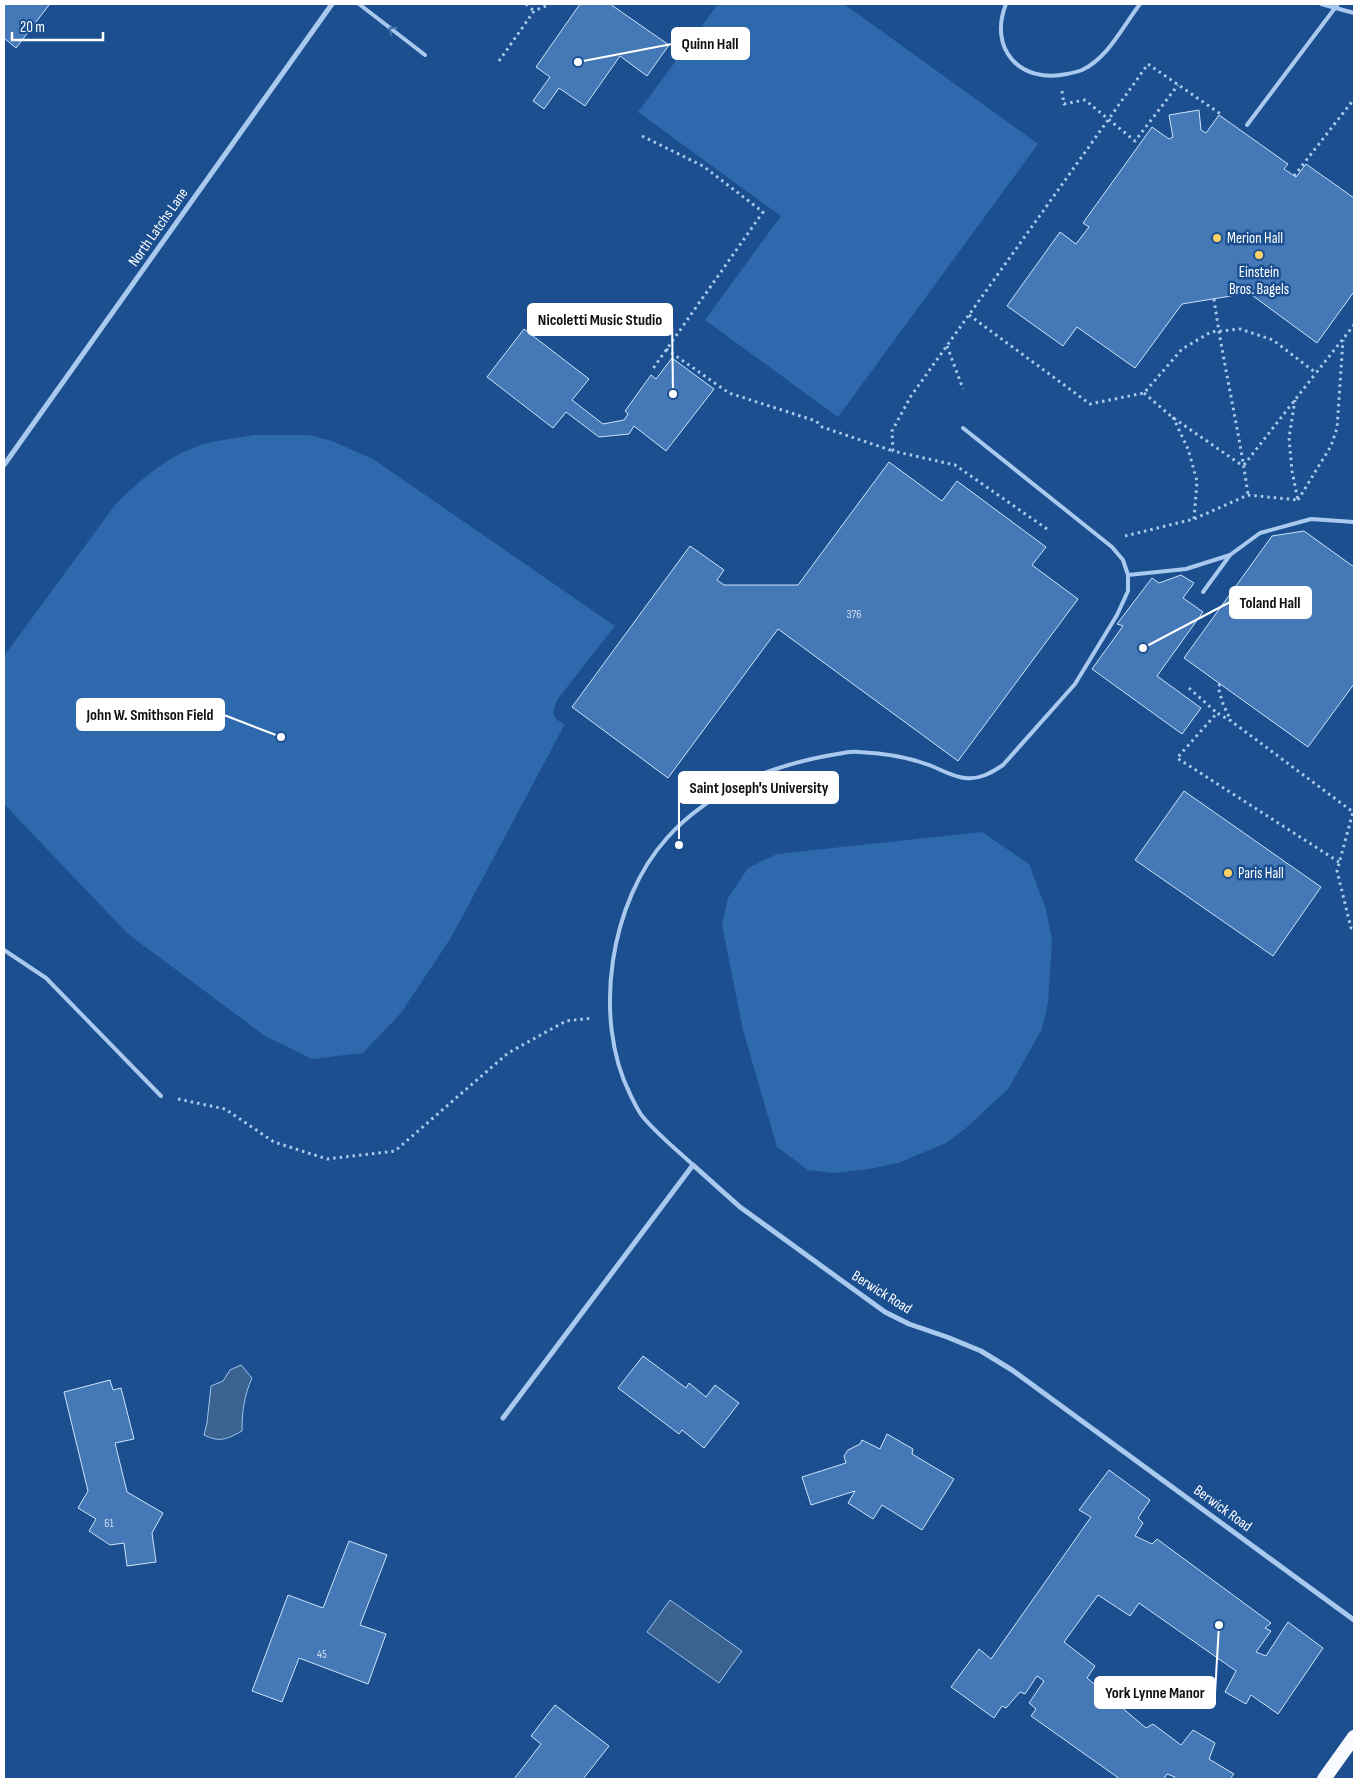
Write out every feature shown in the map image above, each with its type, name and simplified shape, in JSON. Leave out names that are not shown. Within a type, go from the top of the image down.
[{"type":"highway","points":[[1324,1779],[1354,1737]]},
{"type":"street","name":"North Latchs Lane","points":[[4,465],[332,4]]},
{"type":"street","points":[[503,1418],[692,1164]]},
{"type":"street","name":"Berwick Road","points":[[692,1164],[740,1207],[863,1297],[893,1316],[980,1351],[1012,1370],[1354,1620]]},
{"type":"lane","points":[[359,4],[425,56]]},
{"type":"lane","points":[[1006,4],[1000,33],[1006,54],[1016,65],[1038,76],[1059,75],[1081,70],[1101,57],[1140,4]]},
{"type":"lane","points":[[1321,4],[1337,6],[1354,13]]},
{"type":"lane","points":[[1247,125],[1337,6]]},
{"type":"lane","points":[[692,1164],[643,1117],[630,1094],[620,1070],[611,1016],[611,982],[617,942],[626,907],[637,882],[651,859],[667,838],[689,817],[718,797],[748,779],[780,767],[816,757],[856,751],[894,754],[928,764],[963,778],[975,778],[990,774],[1003,765],[1075,684],[1117,615],[1128,591],[1128,575],[1123,560],[1112,547],[963,428]]},
{"type":"lane","points":[[1128,575],[1186,569],[1230,554],[1260,533],[1311,519],[1354,522]]},
{"type":"lane","points":[[1203,592],[1230,554]]},
{"type":"lane","points":[[4,950],[46,978],[161,1096]]},
{"type":"path","points":[[526,4],[534,11]]},
{"type":"path","points":[[499,60],[534,11],[550,4]]},
{"type":"path","points":[[893,451],[892,430],[912,396],[1148,64],[1222,115]]},
{"type":"path","points":[[1064,104],[1085,100],[1136,141],[1178,85]]},
{"type":"path","points":[[1294,176],[1354,99]]},
{"type":"path","points":[[642,136],[703,166],[762,212],[652,370]]},
{"type":"path","points":[[1214,299],[1248,495]]},
{"type":"path","points":[[968,315],[1090,404],[1144,392],[1182,349],[1211,332],[1240,329],[1273,340],[1316,373]]},
{"type":"path","points":[[1244,466],[1354,325]]},
{"type":"path","points":[[1298,500],[1330,446],[1337,428],[1344,339]]},
{"type":"path","points":[[947,346],[963,389]]},
{"type":"path","points":[[666,349],[729,393],[816,421],[822,427],[893,451],[955,465],[1047,529]]},
{"type":"path","points":[[1144,392],[1172,417],[1244,466]]},
{"type":"path","points":[[1295,400],[1289,438],[1292,471],[1298,500],[1311,519]]},
{"type":"path","points":[[1172,417],[1188,449],[1197,481],[1194,519]]},
{"type":"path","points":[[1105,541],[1194,519],[1248,495],[1298,500]]},
{"type":"path","points":[[1220,684],[1218,687],[1223,704],[1231,721]]},
{"type":"path","points":[[1189,688],[1217,713],[1231,721],[1353,812],[1337,871],[1351,928],[1354,930]]},
{"type":"path","points":[[1217,713],[1178,758],[1339,862]]},
{"type":"path","points":[[161,1096],[225,1109],[274,1142],[327,1159],[395,1151],[508,1053],[566,1021],[611,1016]]},
{"type":"shaded area","points":[[718,4],[844,4],[1038,144],[838,417],[705,320],[781,216],[638,112]]},
{"type":"shaded area","points":[[255,435],[309,435],[332,441],[373,459],[615,626],[557,700],[553,713],[557,720],[565,724],[452,936],[401,1013],[363,1053],[312,1059],[265,1036],[128,934],[4,804],[4,656],[115,505],[134,487],[165,462],[189,450],[214,442]]},
{"type":"shaded area","points":[[982,832],[1029,864],[1046,909],[1052,940],[1048,1003],[1042,1029],[1008,1089],[966,1128],[946,1143],[898,1163],[869,1169],[833,1173],[808,1170],[777,1147],[743,1030],[722,925],[728,898],[748,868],[777,854]]},
{"type":"shaded area","points":[[241,1365],[252,1378],[244,1404],[242,1431],[223,1439],[215,1439],[204,1435],[211,1386],[223,1381],[230,1370]]},
{"type":"shaded area","points":[[670,1600],[742,1651],[719,1683],[647,1632]]},
{"type":"building","points":[[4,4],[49,5],[16,48],[4,38]]},
{"type":"building","points":[[580,4],[610,4],[669,45],[647,76],[620,56],[585,106],[559,88],[544,109],[533,101],[550,77],[536,67]]},
{"type":"building","name":"Merion Hall","points":[[1199,110],[1201,130],[1206,133],[1219,115],[1288,164],[1284,169],[1296,177],[1306,164],[1354,198],[1354,295],[1353,293],[1317,343],[1249,293],[1182,304],[1135,368],[1077,327],[1063,346],[1007,306],[1060,232],[1076,244],[1089,227],[1083,223],[1152,127],[1169,139],[1173,137],[1169,115]]},
{"type":"building","points":[[524,329],[589,379],[572,400],[603,424],[624,420],[628,414],[625,411],[651,375],[656,379],[672,358],[714,389],[666,451],[634,426],[629,434],[599,437],[566,412],[553,428],[487,377]]},
{"type":"building","points":[[889,462],[942,501],[957,481],[1046,547],[1032,565],[1078,599],[958,761],[778,629],[668,778],[572,707],[690,546],[724,570],[717,580],[724,585],[798,585]]},
{"type":"building","points":[[1304,531],[1354,567],[1354,684],[1308,747],[1184,658],[1272,536]]},
{"type":"building","points":[[1181,575],[1194,583],[1183,598],[1203,612],[1157,676],[1201,708],[1182,734],[1092,669],[1123,626],[1117,624],[1152,578],[1159,583]]},
{"type":"building","name":"Paris Hall","points":[[1184,791],[1321,887],[1273,956],[1135,860]]},
{"type":"building","points":[[643,1356],[686,1388],[689,1383],[706,1397],[715,1385],[739,1403],[704,1448],[682,1430],[679,1434],[618,1388]]},
{"type":"building","points":[[110,1380],[113,1390],[121,1388],[134,1439],[115,1443],[127,1492],[163,1513],[152,1533],[156,1562],[127,1566],[124,1543],[110,1545],[89,1531],[96,1519],[78,1508],[88,1491],[64,1392]]},
{"type":"building","points":[[887,1434],[913,1449],[912,1454],[954,1479],[922,1530],[882,1505],[873,1519],[848,1503],[855,1491],[811,1505],[802,1477],[846,1463],[844,1456],[848,1450],[860,1444],[862,1440],[880,1449]]},
{"type":"building","points":[[1109,1470],[1150,1500],[1138,1518],[1143,1523],[1135,1536],[1152,1544],[1157,1539],[1271,1623],[1265,1628],[1271,1631],[1256,1652],[1266,1656],[1288,1622],[1323,1648],[1278,1714],[1251,1695],[1246,1704],[1225,1692],[1236,1671],[1139,1603],[1130,1616],[1098,1595],[1064,1642],[1095,1666],[1087,1678],[1146,1728],[1153,1724],[1181,1745],[1193,1730],[1215,1743],[1209,1759],[1234,1774],[1230,1779],[1173,1779],[1175,1777],[1167,1774],[1164,1779],[1120,1779],[1031,1716],[1036,1709],[1029,1703],[1044,1681],[1037,1676],[1025,1694],[1020,1692],[1006,1708],[1002,1706],[994,1718],[951,1687],[979,1649],[991,1659],[1091,1517],[1079,1510]]},
{"type":"building","points":[[349,1541],[387,1555],[360,1625],[386,1634],[368,1684],[299,1658],[282,1702],[252,1691],[288,1595],[323,1608]]},
{"type":"building","points":[[555,1705],[609,1746],[583,1779],[514,1779],[541,1744],[531,1736]]},
{"type":"place","name":"Quinn Hall","points":[[578,62]]},
{"type":"place","name":"Merion Hall","points":[[1217,238]]},
{"type":"place","name":"Einstein Bros. Bagels","points":[[1259,255]]},
{"type":"place","name":"Nicoletti Music Studio","points":[[673,394]]},
{"type":"place","name":"Toland Hall","points":[[1143,648]]},
{"type":"place","name":"John W. Smithson Field","points":[[281,737]]},
{"type":"place","name":"Saint Joseph's University","points":[[679,845]]},
{"type":"place","name":"Paris Hall","points":[[1228,873]]},
{"type":"place","name":"York Lynne Manor","points":[[1219,1625]]}]
